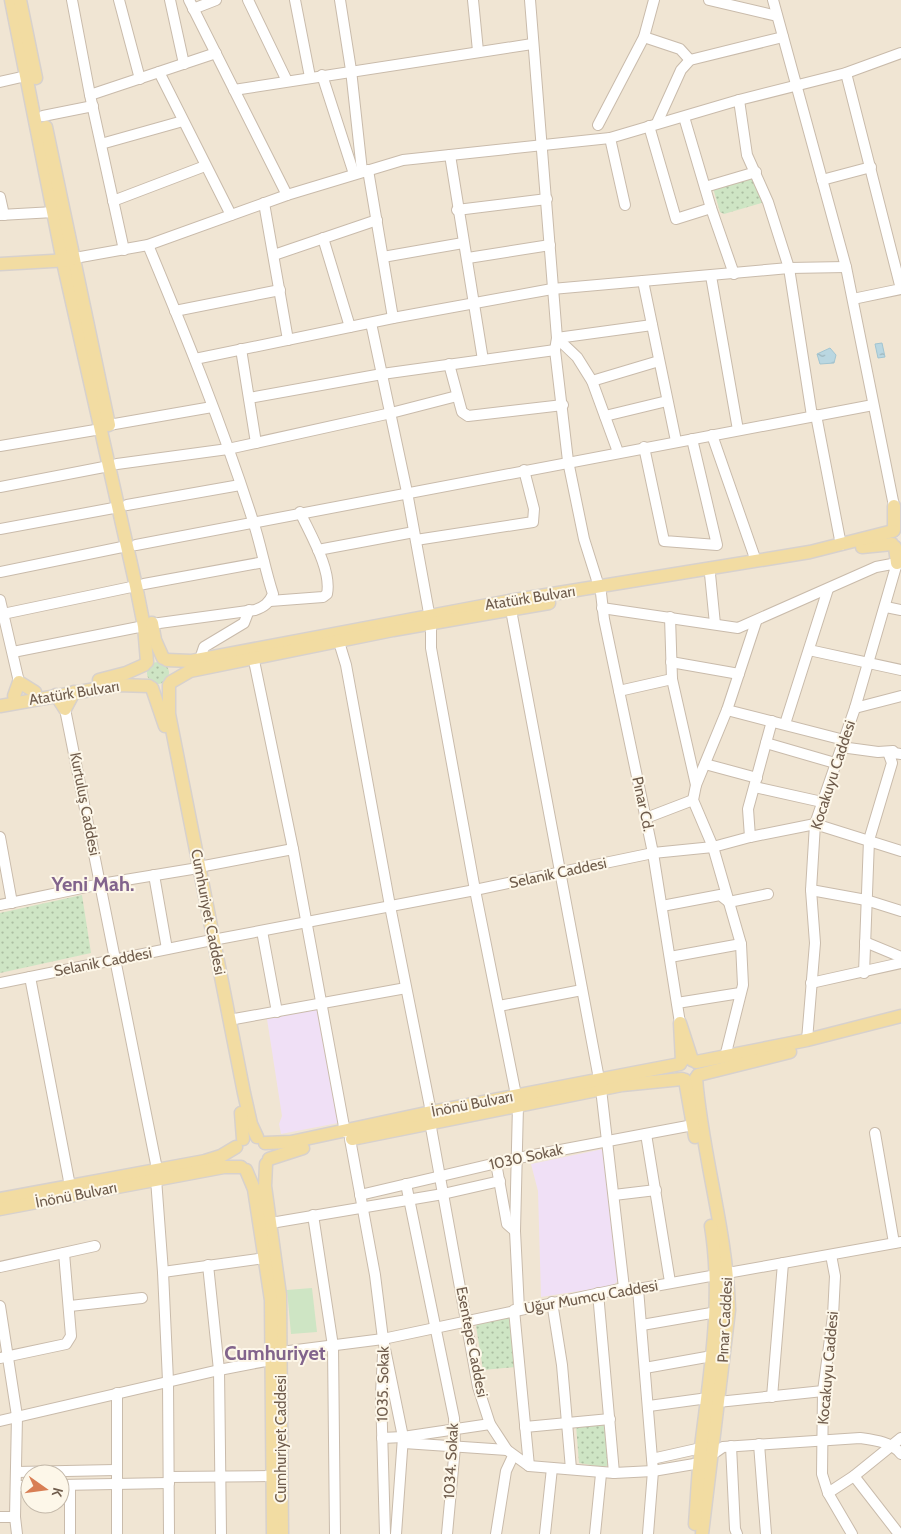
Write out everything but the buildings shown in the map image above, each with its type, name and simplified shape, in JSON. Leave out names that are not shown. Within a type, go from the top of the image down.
[{"type":"main road","points":[[11,0],[54,212],[69,260]]},
{"type":"main road","points":[[20,0],[69,260],[148,625],[165,659],[174,670],[170,683],[161,689],[151,687],[143,679],[148,625]]},
{"type":"main road","points":[[0,264],[69,260]]},
{"type":"main road","points":[[894,506],[897,541]]},
{"type":"main road","name":"Atatürk Bulvarı","points":[[170,683],[190,671],[253,654],[430,619],[600,590],[841,545],[897,541]]},
{"type":"main road","name":"Atatürk Bulvarı","points":[[165,659],[184,661],[339,642],[430,619],[511,610],[600,590],[710,574],[897,541]]},
{"type":"main road","points":[[145,663],[154,657],[165,659]]},
{"type":"main road","name":"Atatürk Bulvarı","points":[[0,699],[108,678],[145,663]]},
{"type":"main road","points":[[14,696],[19,682],[35,692]]},
{"type":"main road","name":"Cumhuriyet Caddesi","points":[[170,683],[169,714],[195,868]]},
{"type":"main road","name":"Atatürk Bulvarı","points":[[0,706],[118,685],[151,687]]},
{"type":"main road","name":"Cumhuriyet Caddesi","points":[[151,687],[163,715],[210,941],[238,1096],[240,1143]]},
{"type":"main road","points":[[56,695],[65,709],[74,692]]},
{"type":"main road","name":"Cumhuriyet Caddesi","points":[[210,941],[249,1116],[261,1140]]},
{"type":"main road","name":"İnönü Bulvarı","points":[[267,1161],[292,1150],[430,1117],[600,1084],[687,1062],[726,1057],[807,1040],[901,1016]]},
{"type":"main road","points":[[680,1023],[687,1062]]},
{"type":"main road","name":"İnönü Bulvarı","points":[[600,1084],[690,1078],[901,1024]]},
{"type":"main road","points":[[687,1062],[699,1068],[690,1078],[678,1070],[687,1062]]},
{"type":"main road","name":"Pınar Caddesi","points":[[690,1078],[693,1125],[715,1252],[722,1274],[712,1356],[713,1454],[702,1534]]},
{"type":"main road","name":"Pınar Caddesi","points":[[690,1078],[700,1119],[722,1274],[729,1310],[713,1400],[701,1448],[694,1534]]},
{"type":"main road","name":"İnönü Bulvarı","points":[[261,1140],[291,1142],[348,1136]]},
{"type":"main road","points":[[261,1140],[269,1153],[267,1161],[257,1170],[244,1169],[236,1160],[240,1143],[261,1140]]},
{"type":"main road","name":"İnönü Bulvarı","points":[[0,1209],[157,1174],[205,1161],[221,1156],[240,1143]]},
{"type":"main road","name":"Cumhuriyet Caddesi","points":[[267,1161],[265,1186],[280,1295],[271,1476],[273,1534]]},
{"type":"main road","name":"İnönü Bulvarı","points":[[0,1199],[70,1186],[157,1174],[224,1167],[244,1169]]},
{"type":"main road","name":"Cumhuriyet Caddesi","points":[[244,1169],[254,1189],[271,1300],[276,1356],[282,1534]]},
{"type":"main road","points":[[700,1463],[713,1454],[701,1448]]},
{"type":"street","points":[[72,0],[90,95],[124,250]]},
{"type":"street","points":[[119,0],[140,79]]},
{"type":"street","points":[[170,0],[184,64]]},
{"type":"street","points":[[216,0],[191,4],[287,195]]},
{"type":"street","points":[[248,0],[287,81]]},
{"type":"street","points":[[295,0],[310,77]]},
{"type":"street","points":[[340,0],[351,70],[361,172]]},
{"type":"street","points":[[473,0],[478,51]]},
{"type":"street","name":"Pınar Cd.","points":[[530,0],[532,44],[543,143],[556,338],[555,350],[563,405],[568,461],[584,539],[600,590],[602,608],[653,853],[680,1023]]},
{"type":"street","points":[[598,125],[644,37],[654,0]]},
{"type":"street","points":[[708,0],[726,2],[777,16]]},
{"type":"street","points":[[773,0],[846,267],[894,506]]},
{"type":"street","points":[[644,37],[680,49],[690,60]]},
{"type":"street","points":[[711,208],[676,219],[653,124],[681,70],[690,60],[783,37]]},
{"type":"street","points":[[234,90],[351,70],[532,44]]},
{"type":"street","points":[[90,95],[216,53]]},
{"type":"street","points":[[69,260],[148,245],[287,195],[403,160],[543,143],[610,138],[739,100],[797,87],[846,73],[901,53]]},
{"type":"street","points":[[159,72],[231,215]]},
{"type":"street","points":[[846,73],[901,289],[853,299]]},
{"type":"street","points":[[322,75],[361,172],[377,220],[393,318]]},
{"type":"street","points":[[0,82],[26,76]]},
{"type":"street","points":[[739,100],[747,155],[756,172],[789,268],[814,416],[841,545]]},
{"type":"street","points":[[43,116],[93,106]]},
{"type":"street","points":[[684,117],[711,208],[734,274]]},
{"type":"street","points":[[101,144],[183,121]]},
{"type":"street","points":[[610,138],[625,205]]},
{"type":"street","points":[[450,155],[457,210],[463,243],[468,258],[473,305],[483,360]]},
{"type":"street","points":[[113,200],[205,166]]},
{"type":"street","points":[[822,180],[871,167]]},
{"type":"street","points":[[705,187],[756,172]]},
{"type":"street","points":[[0,197],[2,215],[54,212]]},
{"type":"street","points":[[457,210],[547,199]]},
{"type":"street","points":[[264,203],[288,340]]},
{"type":"street","points":[[274,255],[377,220]]},
{"type":"street","points":[[323,238],[350,327]]},
{"type":"street","points":[[382,256],[463,243]]},
{"type":"street","points":[[12,652],[148,625],[249,610],[263,607],[270,601],[272,594],[253,522],[228,449],[195,359],[148,245]]},
{"type":"street","points":[[468,258],[550,245]]},
{"type":"street","points":[[195,359],[371,322],[473,305],[552,289],[789,268],[846,267]]},
{"type":"street","points":[[711,276],[738,430]]},
{"type":"street","points":[[643,281],[676,441]]},
{"type":"street","points":[[175,311],[280,290]]},
{"type":"street","points":[[371,322],[407,492],[430,619],[431,648],[517,1100],[516,1310],[529,1466]]},
{"type":"street","points":[[556,338],[652,325]]},
{"type":"street","points":[[556,338],[577,357],[592,381],[618,452]]},
{"type":"street","points":[[241,349],[256,443]]},
{"type":"street","points":[[249,398],[382,374],[555,350]]},
{"type":"street","points":[[592,381],[659,361]]},
{"type":"street","points":[[449,364],[462,412],[468,416],[563,405]]},
{"type":"street","points":[[0,487],[113,465],[228,449],[390,414],[457,396]]},
{"type":"street","points":[[605,416],[667,401]]},
{"type":"street","points":[[0,572],[300,512],[873,405]]},
{"type":"street","points":[[0,446],[212,407]]},
{"type":"street","points":[[712,435],[756,561]]},
{"type":"street","points":[[644,447],[664,541],[717,545],[692,438]]},
{"type":"street","points":[[318,550],[533,522],[534,509],[524,470]]},
{"type":"street","points":[[0,529],[240,485]]},
{"type":"street","points":[[270,601],[323,597],[327,594],[327,578],[318,550],[300,512]]},
{"type":"street","points":[[602,608],[738,628],[756,622],[774,610],[828,589],[876,567],[897,541]]},
{"type":"street","name":"Kocakuyu Caddesi","points":[[807,1040],[815,943],[811,890],[815,824],[855,708],[886,608],[897,541]]},
{"type":"street","points":[[3,614],[140,585],[264,562]]},
{"type":"street","points":[[710,574],[715,624]]},
{"type":"street","points":[[785,724],[828,589]]},
{"type":"street","points":[[0,600],[19,682]]},
{"type":"street","points":[[886,608],[901,610]]},
{"type":"street","points":[[200,659],[204,647],[244,623],[249,610]]},
{"type":"street","points":[[511,610],[600,1084],[624,1288]]},
{"type":"street","points":[[670,617],[672,679],[696,785]]},
{"type":"street","points":[[726,1057],[743,985],[741,944],[713,847],[693,800],[696,785],[727,710],[756,622]]},
{"type":"street","name":"Esentepe Caddesi","points":[[339,642],[346,665],[478,1387],[490,1424],[510,1453],[529,1466],[614,1474],[653,1471],[700,1463]]},
{"type":"street","points":[[809,650],[901,670]]},
{"type":"street","points":[[253,654],[376,1275],[384,1339]]},
{"type":"street","points":[[671,662],[739,674]]},
{"type":"street","points":[[619,691],[672,679]]},
{"type":"street","points":[[855,708],[901,696]]},
{"type":"street","name":"Kurtuluş Caddesi","points":[[65,709],[157,1174],[168,1381],[169,1534]]},
{"type":"street","points":[[727,710],[785,724],[842,743],[901,754]]},
{"type":"street","points":[[750,837],[748,809],[772,721]]},
{"type":"street","points":[[766,743],[835,763]]},
{"type":"street","points":[[888,752],[901,748]]},
{"type":"street","points":[[864,973],[869,840],[892,763],[888,752]]},
{"type":"street","points":[[705,764],[756,783],[822,802]]},
{"type":"street","points":[[646,818],[693,800]]},
{"type":"street","name":"Selanik Caddesi","points":[[0,983],[114,959],[476,890],[653,853],[713,847],[750,837],[815,824],[901,851]]},
{"type":"street","points":[[0,837],[12,903]]},
{"type":"street","points":[[0,905],[101,884],[293,849]]},
{"type":"street","points":[[154,875],[167,949]]},
{"type":"street","points":[[811,890],[866,900],[901,911]]},
{"type":"street","points":[[662,906],[720,895],[729,902],[768,894]]},
{"type":"street","points":[[262,931],[277,1012]]},
{"type":"street","points":[[865,942],[901,957]]},
{"type":"street","points":[[670,957],[741,944]]},
{"type":"street","points":[[811,983],[864,973],[901,963]]},
{"type":"street","points":[[30,977],[70,1186]]},
{"type":"street","points":[[229,1020],[406,988]]},
{"type":"street","points":[[499,1006],[582,990]]},
{"type":"street","points":[[677,1003],[740,993]]},
{"type":"street","name":"1030 Sokak","points":[[360,1194],[518,1158],[693,1125]]},
{"type":"street","points":[[875,1133],[898,1242]]},
{"type":"street","points":[[646,1134],[670,1282]]},
{"type":"street","points":[[496,1163],[507,1224],[515,1231]]},
{"type":"street","points":[[271,1223],[444,1194],[500,1181]]},
{"type":"street","name":"1034. Sokak","points":[[406,1184],[455,1430],[447,1534]]},
{"type":"street","points":[[614,1195],[656,1190]]},
{"type":"street","points":[[313,1215],[334,1346],[335,1534]]},
{"type":"street","name":"Uğur Mumcu Caddesi","points":[[0,1421],[276,1356],[384,1339],[624,1288],[638,1289],[898,1242]]},
{"type":"street","points":[[0,1267],[95,1246]]},
{"type":"street","points":[[4,1362],[66,1344],[71,1336],[70,1306],[64,1253]]},
{"type":"street","name":"Kocakuyu Caddesi","points":[[831,1255],[835,1276],[833,1316],[823,1391],[822,1474],[828,1493],[850,1533]]},
{"type":"street","points":[[163,1272],[265,1258]]},
{"type":"street","points":[[772,1397],[783,1263]]},
{"type":"street","points":[[208,1265],[219,1370],[221,1534]]},
{"type":"street","points":[[638,1289],[653,1471],[648,1534]]},
{"type":"street","points":[[598,1294],[614,1474]]},
{"type":"street","points":[[70,1306],[142,1298]]},
{"type":"street","points":[[552,1302],[562,1365],[571,1469]]},
{"type":"street","points":[[0,1310],[4,1362],[18,1416],[15,1517],[17,1534]]},
{"type":"street","points":[[642,1325],[717,1312]]},
{"type":"street","name":"1035. Sokak","points":[[384,1339],[381,1393],[385,1534]]},
{"type":"street","name":"1035. Sokak","points":[[384,1339],[403,1440],[396,1534]]},
{"type":"street","points":[[645,1368],[712,1356]]},
{"type":"street","points":[[649,1406],[772,1397],[823,1391]]},
{"type":"street","points":[[117,1394],[117,1534]]},
{"type":"street","points":[[525,1427],[610,1419]]},
{"type":"street","points":[[403,1440],[490,1424]]},
{"type":"street","points":[[382,1438],[510,1453],[496,1534]]},
{"type":"street","points":[[713,1454],[723,1447],[731,1446],[860,1438],[878,1440],[897,1450]]},
{"type":"street","points":[[828,1493],[897,1450],[901,1438]]},
{"type":"street","points":[[759,1444],[766,1534]]},
{"type":"street","points":[[731,1446],[735,1529],[737,1534]]},
{"type":"street","points":[[652,1459],[701,1448]]},
{"type":"street","points":[[546,1534],[552,1468]]},
{"type":"street","points":[[17,1472],[116,1470]]},
{"type":"street","points":[[595,1534],[601,1474]]},
{"type":"street","points":[[70,1485],[116,1484],[221,1476],[271,1476]]},
{"type":"street","points":[[854,1476],[899,1534]]},
{"type":"street","points":[[68,1514],[70,1534]]},
{"type":"street","points":[[0,1517],[15,1517]]},
{"type":"shaded area","points":[[0,0],[901,0],[901,1534],[0,1534]]},
{"type":"shaded area","points":[[318,1009],[338,1123],[281,1134],[279,1124],[282,1116],[267,1019]]},
{"type":"shaded area","points":[[603,1149],[619,1280],[612,1286],[541,1297],[538,1191],[531,1164]]},
{"type":"green space","points":[[755,176],[765,202],[724,214],[720,212],[713,188]]},
{"type":"green space","points":[[154,662],[162,662],[169,669],[169,677],[162,684],[154,684],[147,677],[147,669]]},
{"type":"green space","points":[[82,895],[91,953],[0,973],[0,913]]},
{"type":"green space","points":[[312,1288],[317,1332],[291,1334],[287,1290]]},
{"type":"green space","points":[[509,1317],[512,1322],[516,1367],[483,1370],[476,1326],[480,1322]]},
{"type":"green space","points":[[607,1421],[610,1465],[603,1467],[579,1463],[576,1425]]},
{"type":"water","points":[[882,343],[885,357],[878,358],[875,344]]},
{"type":"water","points":[[830,348],[836,355],[834,363],[820,364],[817,354]]},
{"type":"district","name":"Yeni Mah.","points":[[93,884]]},
{"type":"district","name":"Cumhuriyet","points":[[275,1353]]}]
